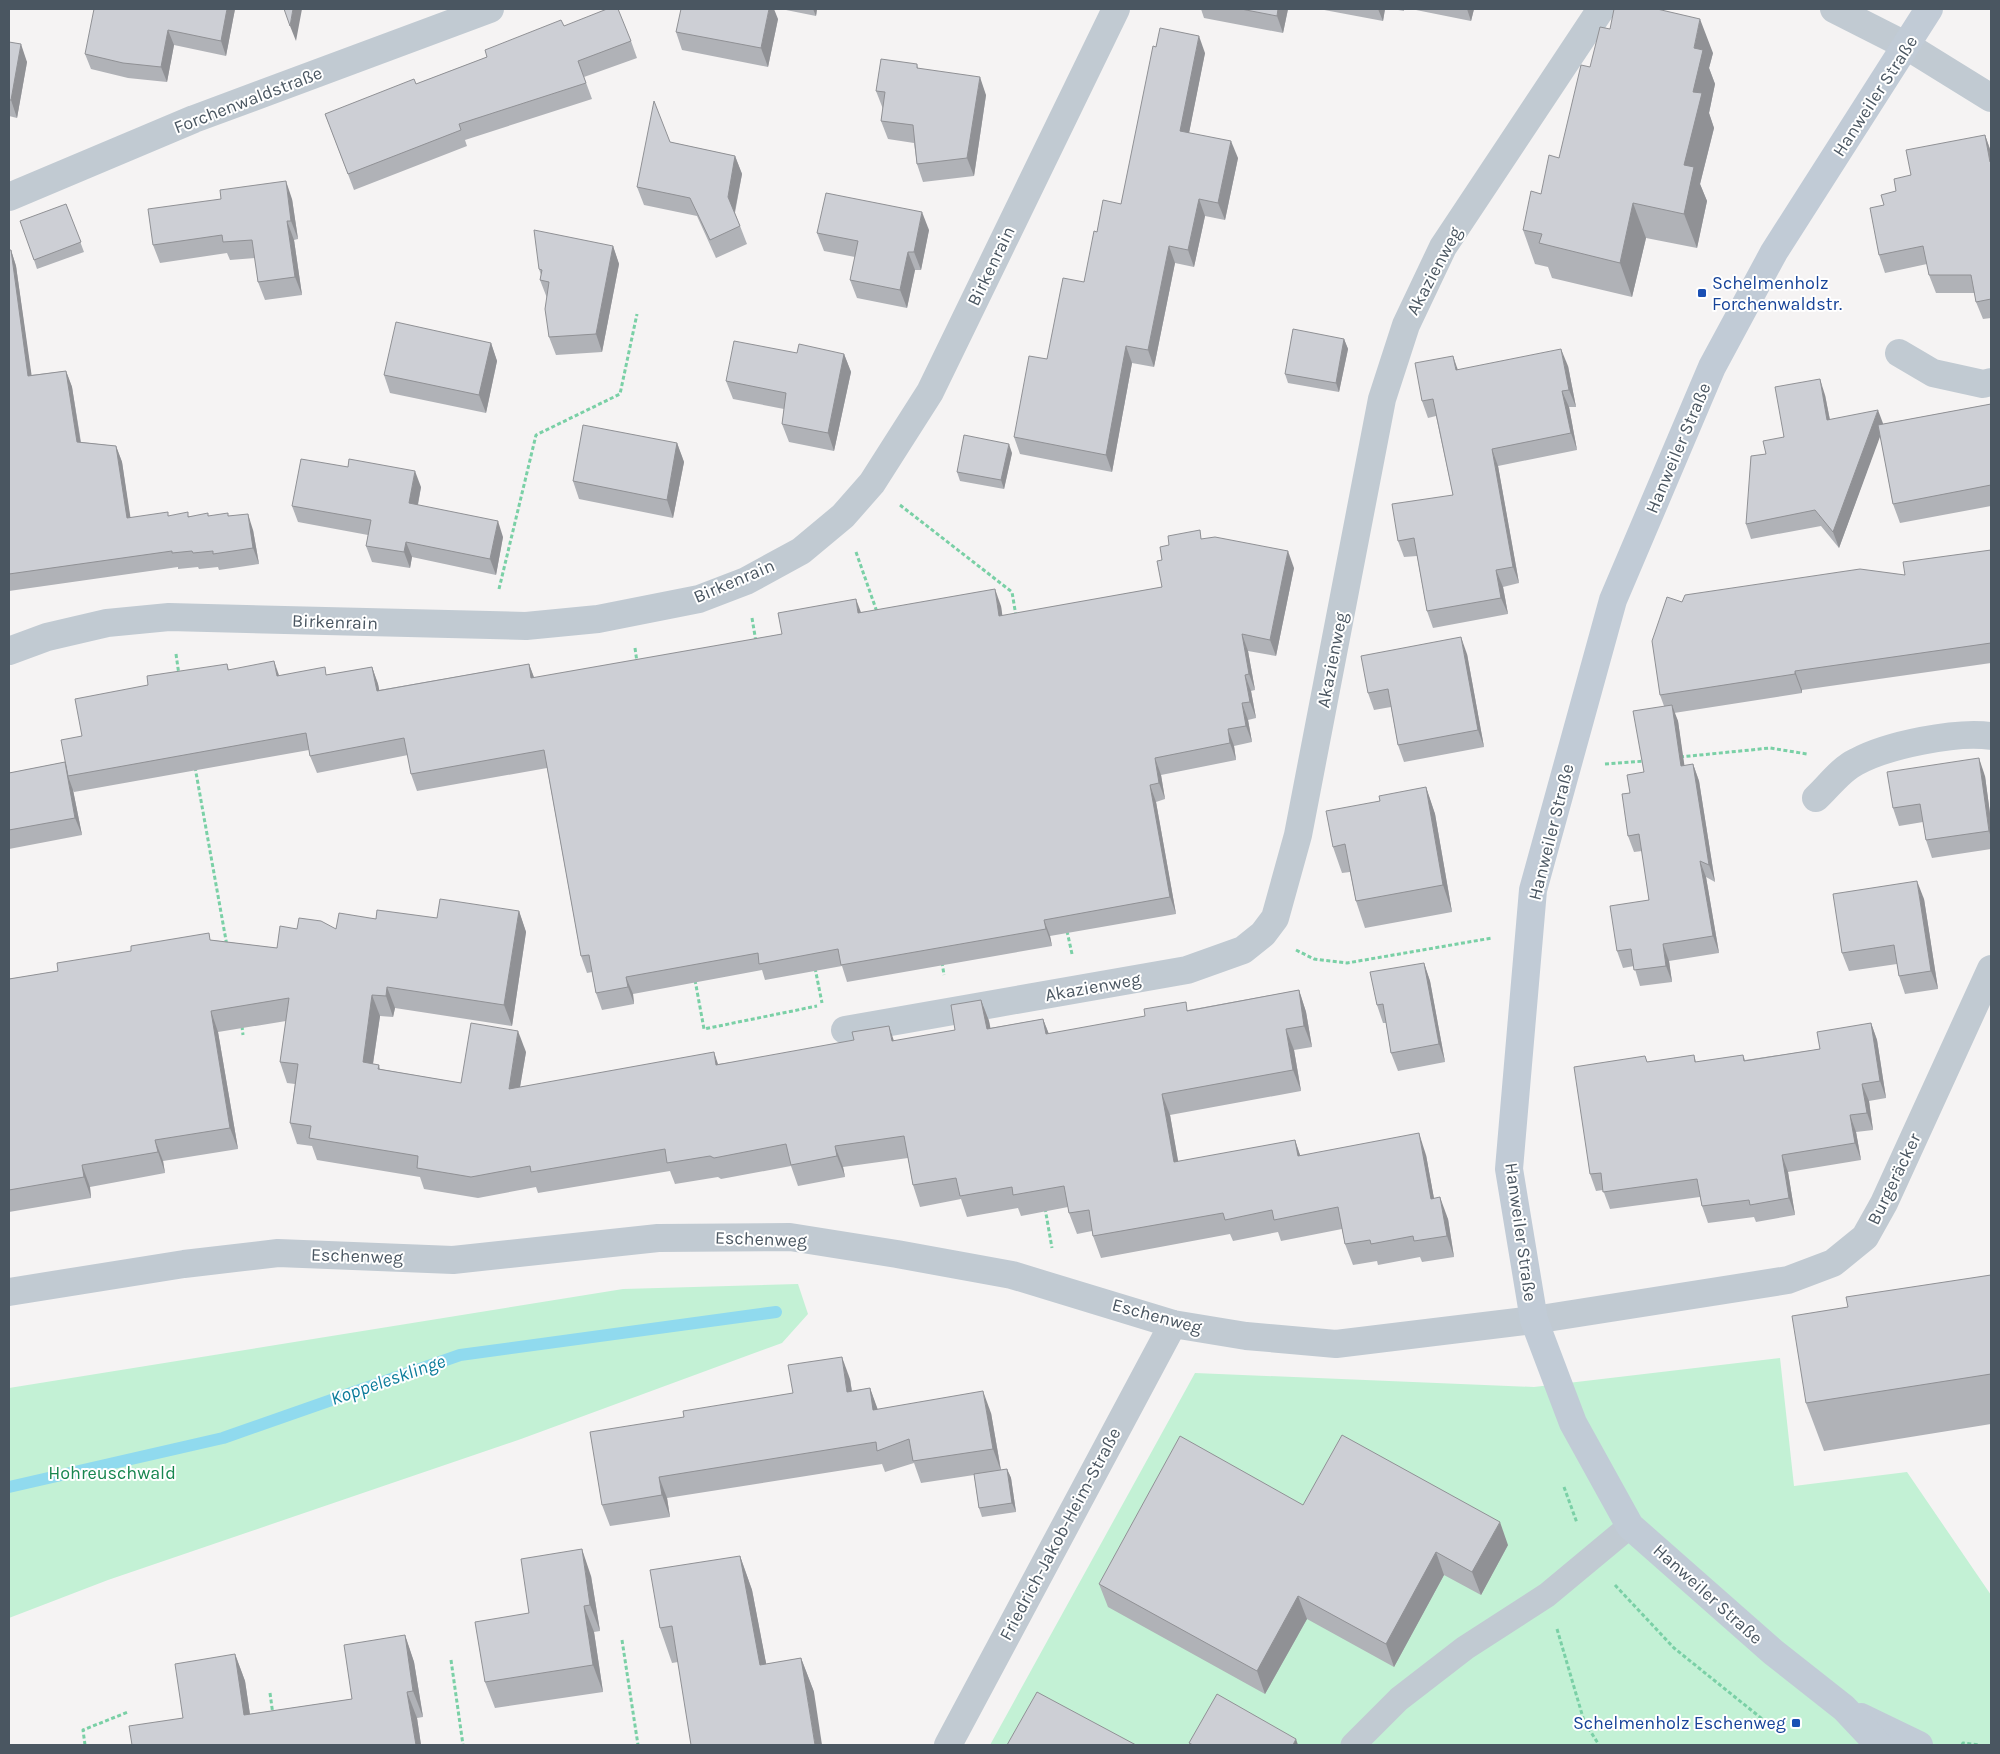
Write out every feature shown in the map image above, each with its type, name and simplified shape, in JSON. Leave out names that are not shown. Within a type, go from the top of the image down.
[{"type":"street","name":"Forchenwaldstraße","points":[[9,197],[194,119],[490,9]]},
{"type":"street","name":"Birkenrain","points":[[9,651],[47,637],[107,623],[169,617],[526,626],[630,614],[699,599],[746,581],[801,551],[843,516],[872,483],[930,392],[1116,9]]},
{"type":"street","name":"Akazienweg","points":[[845,1030],[1187,970],[1243,950],[1263,934],[1275,918],[1298,835],[1382,399],[1406,325],[1443,248],[1601,9]]},
{"type":"street","points":[[1834,9],[1907,46],[1991,98]]},
{"type":"street","name":"Hanweiler Straße","points":[[1879,1745],[1844,1708],[1773,1652],[1630,1526],[1573,1423],[1534,1320],[1509,1169],[1533,890],[1613,600],[1721,351],[1774,252],[1929,9]]},
{"type":"street","points":[[1900,353],[1933,373],[1983,384],[1991,382]]},
{"type":"street","points":[[1816,798],[1854,762],[1910,743],[1979,734],[1991,736]]},
{"type":"street","name":"Burgeräcker","points":[[1534,1320],[1788,1280],[1833,1263],[1865,1237],[1884,1203],[1991,969]]},
{"type":"street","name":"Eschenweg","points":[[9,1292],[184,1264],[278,1253],[453,1260],[658,1238],[790,1237],[1002,1274],[1059,1288],[1173,1324],[1246,1336],[1336,1344],[1534,1320]]},
{"type":"street","name":"Friedrich-Jakob-Heim-Straße","points":[[948,1745],[1173,1324]]},
{"type":"street","name":"Hanweiler Straße","points":[[1844,1708],[1919,1745]]},
{"type":"lane","points":[[1353,1745],[1406,1693],[1465,1648],[1547,1595],[1630,1526]]},
{"type":"path","points":[[491,626],[536,435],[620,394],[637,314]]},
{"type":"path","points":[[872,483],[1012,592],[1016,620]]},
{"type":"path","points":[[843,516],[880,618]]},
{"type":"path","points":[[746,581],[757,644]]},
{"type":"path","points":[[630,614],[638,671]]},
{"type":"path","points":[[169,617],[180,676]]},
{"type":"path","points":[[1674,758],[1770,748],[1854,762]]},
{"type":"path","points":[[1615,764],[1654,760]]},
{"type":"path","points":[[195,765],[228,949]]},
{"type":"path","points":[[1263,934],[1314,959],[1347,963],[1458,945]]},
{"type":"path","points":[[815,967],[822,1005]]},
{"type":"path","points":[[693,970],[704,1028],[831,1003]]},
{"type":"path","points":[[242,1025],[243,1035]]},
{"type":"path","points":[[1044,1203],[1059,1288]]},
{"type":"path","points":[[1561,1478],[1590,1558],[1674,1648],[1771,1726]]},
{"type":"path","points":[[1547,1595],[1584,1721],[1599,1745]]},
{"type":"path","points":[[622,1640],[638,1745]]},
{"type":"path","points":[[451,1660],[463,1745]]},
{"type":"path","points":[[270,1693],[274,1719]]},
{"type":"path","points":[[85,1745],[83,1730],[128,1712]]},
{"type":"path","points":[[1962,1745],[1963,1743],[1980,1745]]},
{"type":"green space","name":"Hohreuschwald","points":[[798,1284],[808,1314],[782,1343],[521,1439],[108,1580],[9,1618],[9,1388],[623,1289]]},
{"type":"green space","points":[[1780,1358],[1794,1486],[1907,1472],[1991,1595],[1991,1745],[990,1745],[1195,1373],[1534,1387]]},
{"type":"building","points":[[94,9],[227,9],[221,41],[168,30],[161,67],[123,63],[85,54]]},
{"type":"building","points":[[284,9],[293,9],[290,26]]},
{"type":"building","points":[[607,9],[618,9],[631,41],[578,61],[586,83],[459,124],[461,130],[348,174],[325,114],[414,79],[416,84],[487,57],[485,50],[561,20],[564,26]]},
{"type":"building","points":[[681,9],[769,9],[761,48],[676,32]]},
{"type":"building","points":[[1241,9],[1278,9],[1277,16]]},
{"type":"building","points":[[1614,9],[1657,9],[1700,19],[1694,48],[1703,50],[1693,92],[1702,93],[1684,165],[1694,167],[1684,214],[1633,203],[1620,263],[1539,243],[1542,234],[1523,230],[1531,191],[1541,194],[1549,155],[1559,158],[1581,65],[1590,67],[1600,27],[1610,29]]},
{"type":"building","points":[[1160,28],[1199,36],[1180,131],[1231,141],[1218,203],[1199,199],[1188,250],[1169,246],[1148,350],[1126,346],[1106,455],[1014,437],[1029,356],[1047,359],[1063,278],[1084,282],[1094,231],[1097,232],[1103,200],[1121,204],[1153,46],[1156,47]]},
{"type":"building","points":[[9,42],[21,44],[11,100],[9,100]]},
{"type":"building","points":[[881,59],[917,64],[917,68],[980,77],[967,158],[917,164],[913,125],[881,121],[885,92],[876,91]]},
{"type":"building","points":[[654,101],[670,142],[735,156],[728,197],[740,226],[710,240],[690,198],[637,187]]},
{"type":"building","points":[[1985,135],[1991,161],[1991,299],[1976,302],[1971,275],[1929,275],[1923,246],[1879,255],[1870,208],[1884,205],[1881,195],[1896,191],[1894,179],[1911,175],[1906,150]]},
{"type":"building","points":[[286,181],[291,221],[287,221],[295,277],[258,282],[252,240],[223,242],[222,235],[153,245],[148,209],[221,199],[220,190]]},
{"type":"building","points":[[826,193],[922,212],[914,252],[908,252],[900,290],[850,280],[858,241],[817,233]]},
{"type":"building","points":[[66,204],[81,242],[34,260],[20,221]]},
{"type":"building","points":[[534,230],[613,246],[596,334],[549,337],[545,309],[549,282],[540,280],[542,270],[539,269]]},
{"type":"building","points":[[9,250],[11,250],[28,376],[66,371],[77,442],[116,446],[127,518],[168,512],[168,516],[188,512],[188,517],[208,513],[208,516],[228,513],[228,516],[248,514],[253,548],[213,554],[213,551],[172,553],[172,551],[9,574]]},
{"type":"building","points":[[396,322],[491,343],[479,395],[384,375]]},
{"type":"building","points":[[1293,329],[1344,339],[1336,383],[1285,374]]},
{"type":"building","points":[[734,341],[797,353],[799,344],[844,354],[828,433],[782,424],[786,393],[726,381]]},
{"type":"building","points":[[1561,349],[1569,390],[1562,391],[1571,433],[1492,449],[1513,567],[1496,570],[1501,598],[1427,611],[1414,538],[1398,541],[1392,504],[1453,495],[1433,399],[1422,401],[1415,363],[1453,356],[1456,370]]},
{"type":"building","points":[[1820,379],[1827,420],[1878,410],[1833,532],[1815,510],[1746,524],[1751,456],[1766,454],[1763,441],[1784,437],[1775,387]]},
{"type":"building","points":[[1991,404],[1991,485],[1893,504],[1878,425]]},
{"type":"building","points":[[583,425],[677,443],[667,500],[573,481]]},
{"type":"building","points":[[964,435],[1009,444],[1001,480],[957,472]]},
{"type":"building","points":[[301,459],[348,467],[349,459],[415,471],[409,503],[498,521],[490,559],[406,542],[404,552],[366,546],[371,520],[292,506]]},
{"type":"building","points":[[1200,530],[1201,539],[1215,537],[1288,551],[1270,640],[1242,634],[1249,674],[1245,675],[1250,702],[1242,703],[1246,726],[1228,729],[1230,743],[1155,758],[1159,783],[1150,785],[1170,897],[1044,920],[1046,929],[841,965],[838,949],[759,964],[758,953],[626,977],[628,987],[596,993],[589,955],[581,956],[544,750],[411,774],[404,738],[310,756],[306,733],[68,776],[61,740],[82,736],[75,699],[148,685],[147,676],[227,664],[228,670],[274,661],[277,676],[325,667],[326,675],[372,667],[377,691],[529,664],[531,678],[782,634],[778,613],[856,599],[858,613],[995,589],[999,616],[1162,587],[1157,561],[1162,560],[1160,547],[1169,545],[1168,536]]},
{"type":"building","points":[[1991,550],[1991,643],[1795,671],[1795,674],[1660,695],[1652,641],[1667,597],[1682,602],[1685,595],[1860,569],[1905,575],[1903,562]]},
{"type":"building","points":[[1461,637],[1478,730],[1398,745],[1388,689],[1368,693],[1361,656]]},
{"type":"building","points":[[1672,705],[1681,766],[1693,764],[1709,865],[1700,861],[1713,936],[1663,944],[1666,966],[1634,970],[1631,949],[1617,951],[1610,906],[1649,900],[1639,834],[1628,836],[1622,794],[1630,793],[1627,775],[1644,772],[1633,711]]},
{"type":"building","points":[[1979,758],[1989,831],[1926,840],[1920,804],[1893,808],[1887,772]]},
{"type":"building","points":[[65,762],[75,818],[9,830],[9,773]]},
{"type":"building","points":[[1426,787],[1443,885],[1356,901],[1345,844],[1333,847],[1326,811],[1380,801],[1379,796]]},
{"type":"building","points":[[1917,881],[1931,971],[1899,976],[1894,945],[1842,953],[1833,894]]},
{"type":"building","points":[[440,899],[519,911],[504,1005],[387,987],[386,996],[372,995],[363,1062],[379,1065],[378,1069],[461,1083],[471,1023],[518,1031],[509,1089],[714,1052],[716,1065],[854,1040],[852,1032],[889,1026],[892,1041],[955,1030],[951,1005],[981,1000],[987,1029],[1043,1019],[1046,1034],[1145,1016],[1144,1009],[1186,1002],[1187,1011],[1299,990],[1304,1026],[1286,1029],[1293,1070],[1162,1094],[1174,1162],[1295,1140],[1298,1156],[1419,1133],[1431,1199],[1440,1197],[1447,1236],[1414,1241],[1413,1236],[1371,1244],[1370,1240],[1345,1244],[1338,1207],[1274,1220],[1272,1210],[1225,1220],[1223,1213],[1093,1236],[1089,1210],[1069,1213],[1064,1186],[1013,1195],[1012,1187],[960,1196],[956,1178],[913,1185],[904,1136],[835,1146],[837,1156],[791,1165],[786,1144],[714,1158],[710,1156],[667,1163],[665,1149],[531,1172],[530,1166],[471,1177],[417,1168],[418,1156],[309,1138],[311,1126],[290,1123],[298,1064],[280,1062],[289,998],[211,1011],[230,1128],[155,1140],[158,1152],[82,1165],[84,1177],[9,1190],[9,979],[58,971],[57,963],[131,951],[131,946],[209,933],[210,940],[277,948],[280,926],[297,929],[299,918],[321,921],[336,929],[339,913],[376,919],[377,910],[437,918]]},
{"type":"building","points":[[1424,963],[1439,1044],[1391,1053],[1383,1004],[1377,1005],[1370,972]]},
{"type":"building","points":[[1871,1023],[1880,1081],[1862,1084],[1867,1113],[1850,1115],[1855,1143],[1782,1155],[1789,1198],[1750,1205],[1749,1200],[1702,1206],[1697,1179],[1603,1192],[1601,1173],[1590,1174],[1574,1067],[1645,1056],[1647,1062],[1694,1055],[1695,1062],[1743,1055],[1744,1061],[1820,1049],[1817,1032]]},
{"type":"building","points":[[1991,1275],[1991,1374],[1806,1403],[1792,1316],[1848,1307],[1846,1297]]},
{"type":"building","points":[[842,1357],[847,1392],[870,1388],[873,1410],[983,1391],[993,1449],[913,1461],[909,1439],[877,1451],[876,1442],[659,1477],[662,1495],[602,1505],[590,1432],[684,1417],[683,1411],[793,1393],[788,1365]]},
{"type":"building","points":[[1342,1435],[1500,1522],[1472,1572],[1436,1552],[1386,1644],[1298,1596],[1257,1671],[1099,1584],[1180,1436],[1303,1505]]},
{"type":"building","points":[[1007,1469],[1012,1503],[979,1508],[974,1474]]},
{"type":"building","points":[[582,1549],[590,1605],[584,1606],[593,1665],[485,1682],[475,1622],[529,1613],[521,1559]]},
{"type":"building","points":[[740,1556],[760,1665],[801,1658],[815,1745],[691,1745],[672,1626],[660,1628],[650,1570]]},
{"type":"building","points":[[405,1635],[413,1691],[407,1692],[416,1745],[132,1745],[129,1726],[183,1718],[175,1664],[235,1654],[244,1715],[352,1699],[344,1645]]},
{"type":"building","points":[[1037,1692],[1136,1745],[1007,1745]]},
{"type":"building","points":[[1217,1694],[1296,1739],[1293,1745],[1193,1745],[1189,1743]]},
{"type":"waterway","name":"Koppelesklinge","points":[[9,1487],[223,1438],[460,1355],[776,1312]]},
{"type":"place","name":"Schelmenholz Forchenwaldstr.","points":[[1702,293]]},
{"type":"place","name":"Schelmenholz Eschenweg","points":[[1796,1723]]}]
